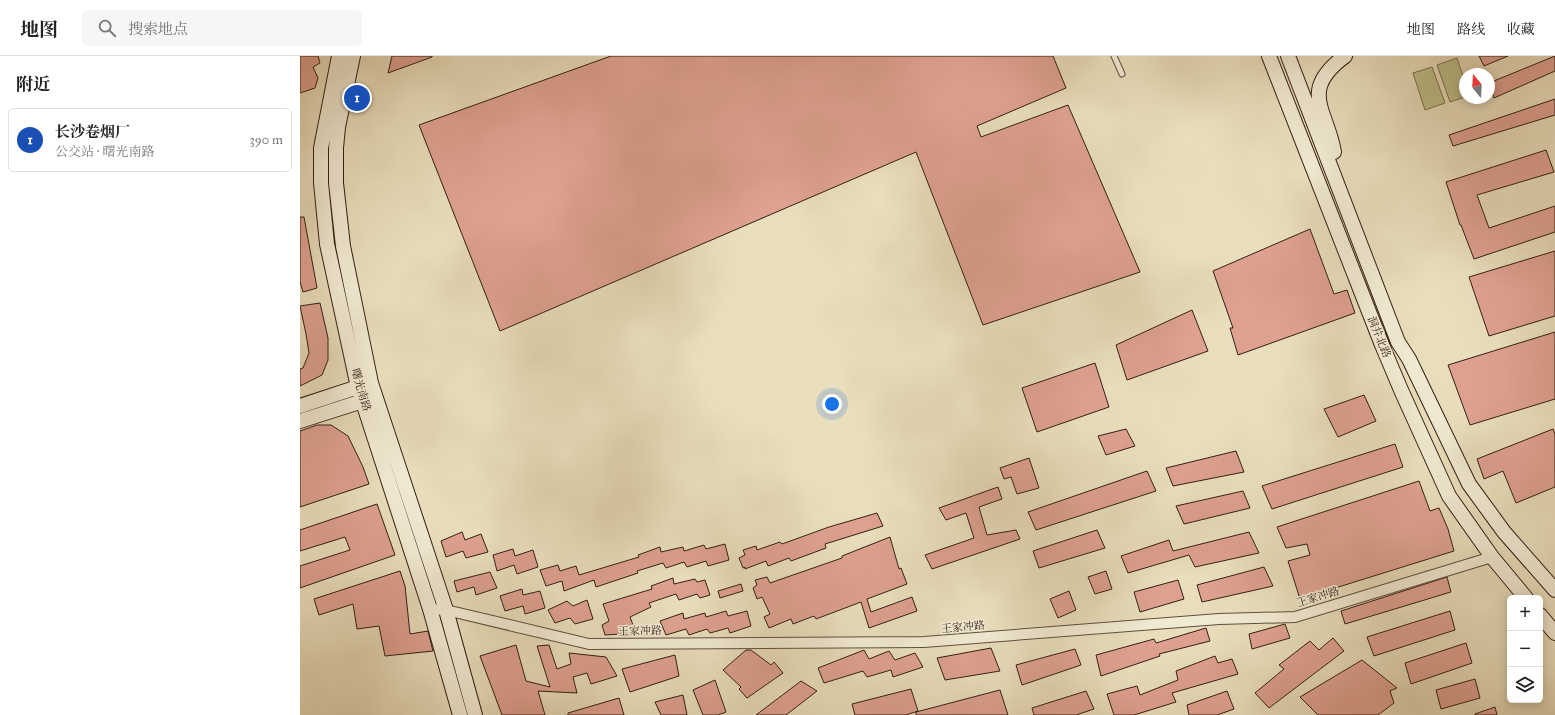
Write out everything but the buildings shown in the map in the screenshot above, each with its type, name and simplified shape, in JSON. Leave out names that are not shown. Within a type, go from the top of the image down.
[{"type":"main road","name":"曙光南路","points":[[339,56],[321,148],[321,182],[327,244],[365,385],[460,715]]},
{"type":"main road","name":"曙光南路","points":[[353,56],[338,127],[336,148],[336,183],[343,246],[365,385]]},
{"type":"main road","name":"洞井北路","points":[[1269,56],[1401,390],[1449,496],[1492,557],[1524,595]]},
{"type":"main road","name":"洞井北路","points":[[1288,56],[1398,342],[1410,359],[1469,484],[1504,532],[1555,590]]},
{"type":"main road","points":[[1332,170],[1334,151],[1318,100],[1324,78],[1333,65],[1345,56]]},
{"type":"main road","points":[[300,406],[365,385]]},
{"type":"main road","name":"曙光南路","points":[[369,399],[446,610],[475,715]]},
{"type":"main road","points":[[300,421],[369,399]]},
{"type":"main road","points":[[1543,619],[1555,633]]},
{"type":"street","name":"王家冲路","points":[[430,609],[446,610],[589,644],[924,642],[1219,619],[1295,617],[1492,557]]},
{"type":"lane","points":[[1114,56],[1122,74]]},
{"type":"green space","points":[[1457,58],[1460,68],[1459,68],[1459,99],[1450,102],[1437,65]]},
{"type":"green space","points":[[1432,67],[1445,103],[1425,110],[1413,73]]},
{"type":"place","name":"长沙卷烟厂","points":[[357,98]]}]
